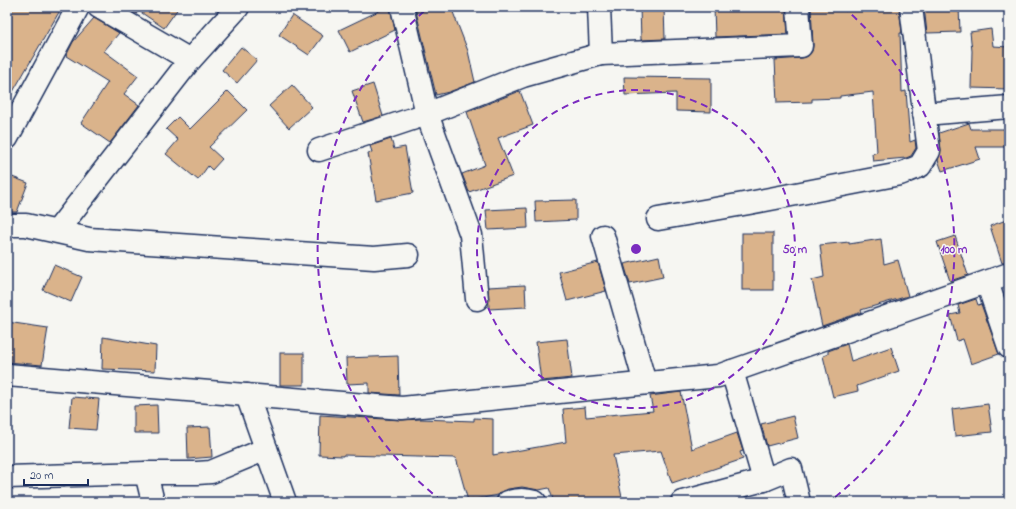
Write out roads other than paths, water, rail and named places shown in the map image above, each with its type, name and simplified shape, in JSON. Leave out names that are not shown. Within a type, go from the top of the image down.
[{"type":"street","points":[[7,138],[78,7]]},
{"type":"street","points":[[99,7],[190,60]]},
{"type":"street","points":[[56,231],[190,60],[238,7]]},
{"type":"street","points":[[402,7],[427,114],[471,234],[477,299]]},
{"type":"street","points":[[599,7],[601,54]]},
{"type":"street","points":[[319,150],[427,114],[523,76],[601,54],[801,46],[798,7]]},
{"type":"street","points":[[658,219],[900,174],[920,166],[929,151],[911,7]]},
{"type":"street","points":[[924,114],[1009,107]]},
{"type":"street","points":[[7,225],[26,225],[97,240],[374,258],[408,255]]},
{"type":"street","points":[[603,236],[644,383]]},
{"type":"street","points":[[7,375],[402,408],[718,376],[1009,274]]},
{"type":"street","points":[[987,282],[1009,347]]},
{"type":"street","points":[[732,371],[764,480]]},
{"type":"street","points":[[247,395],[285,502]]},
{"type":"street","points":[[7,477],[211,472],[266,449]]},
{"type":"street","points":[[682,502],[764,480],[791,469],[800,502]]},
{"type":"street","points":[[146,473],[153,502]]},
{"type":"street","points":[[508,502],[523,499],[535,502]]}]
